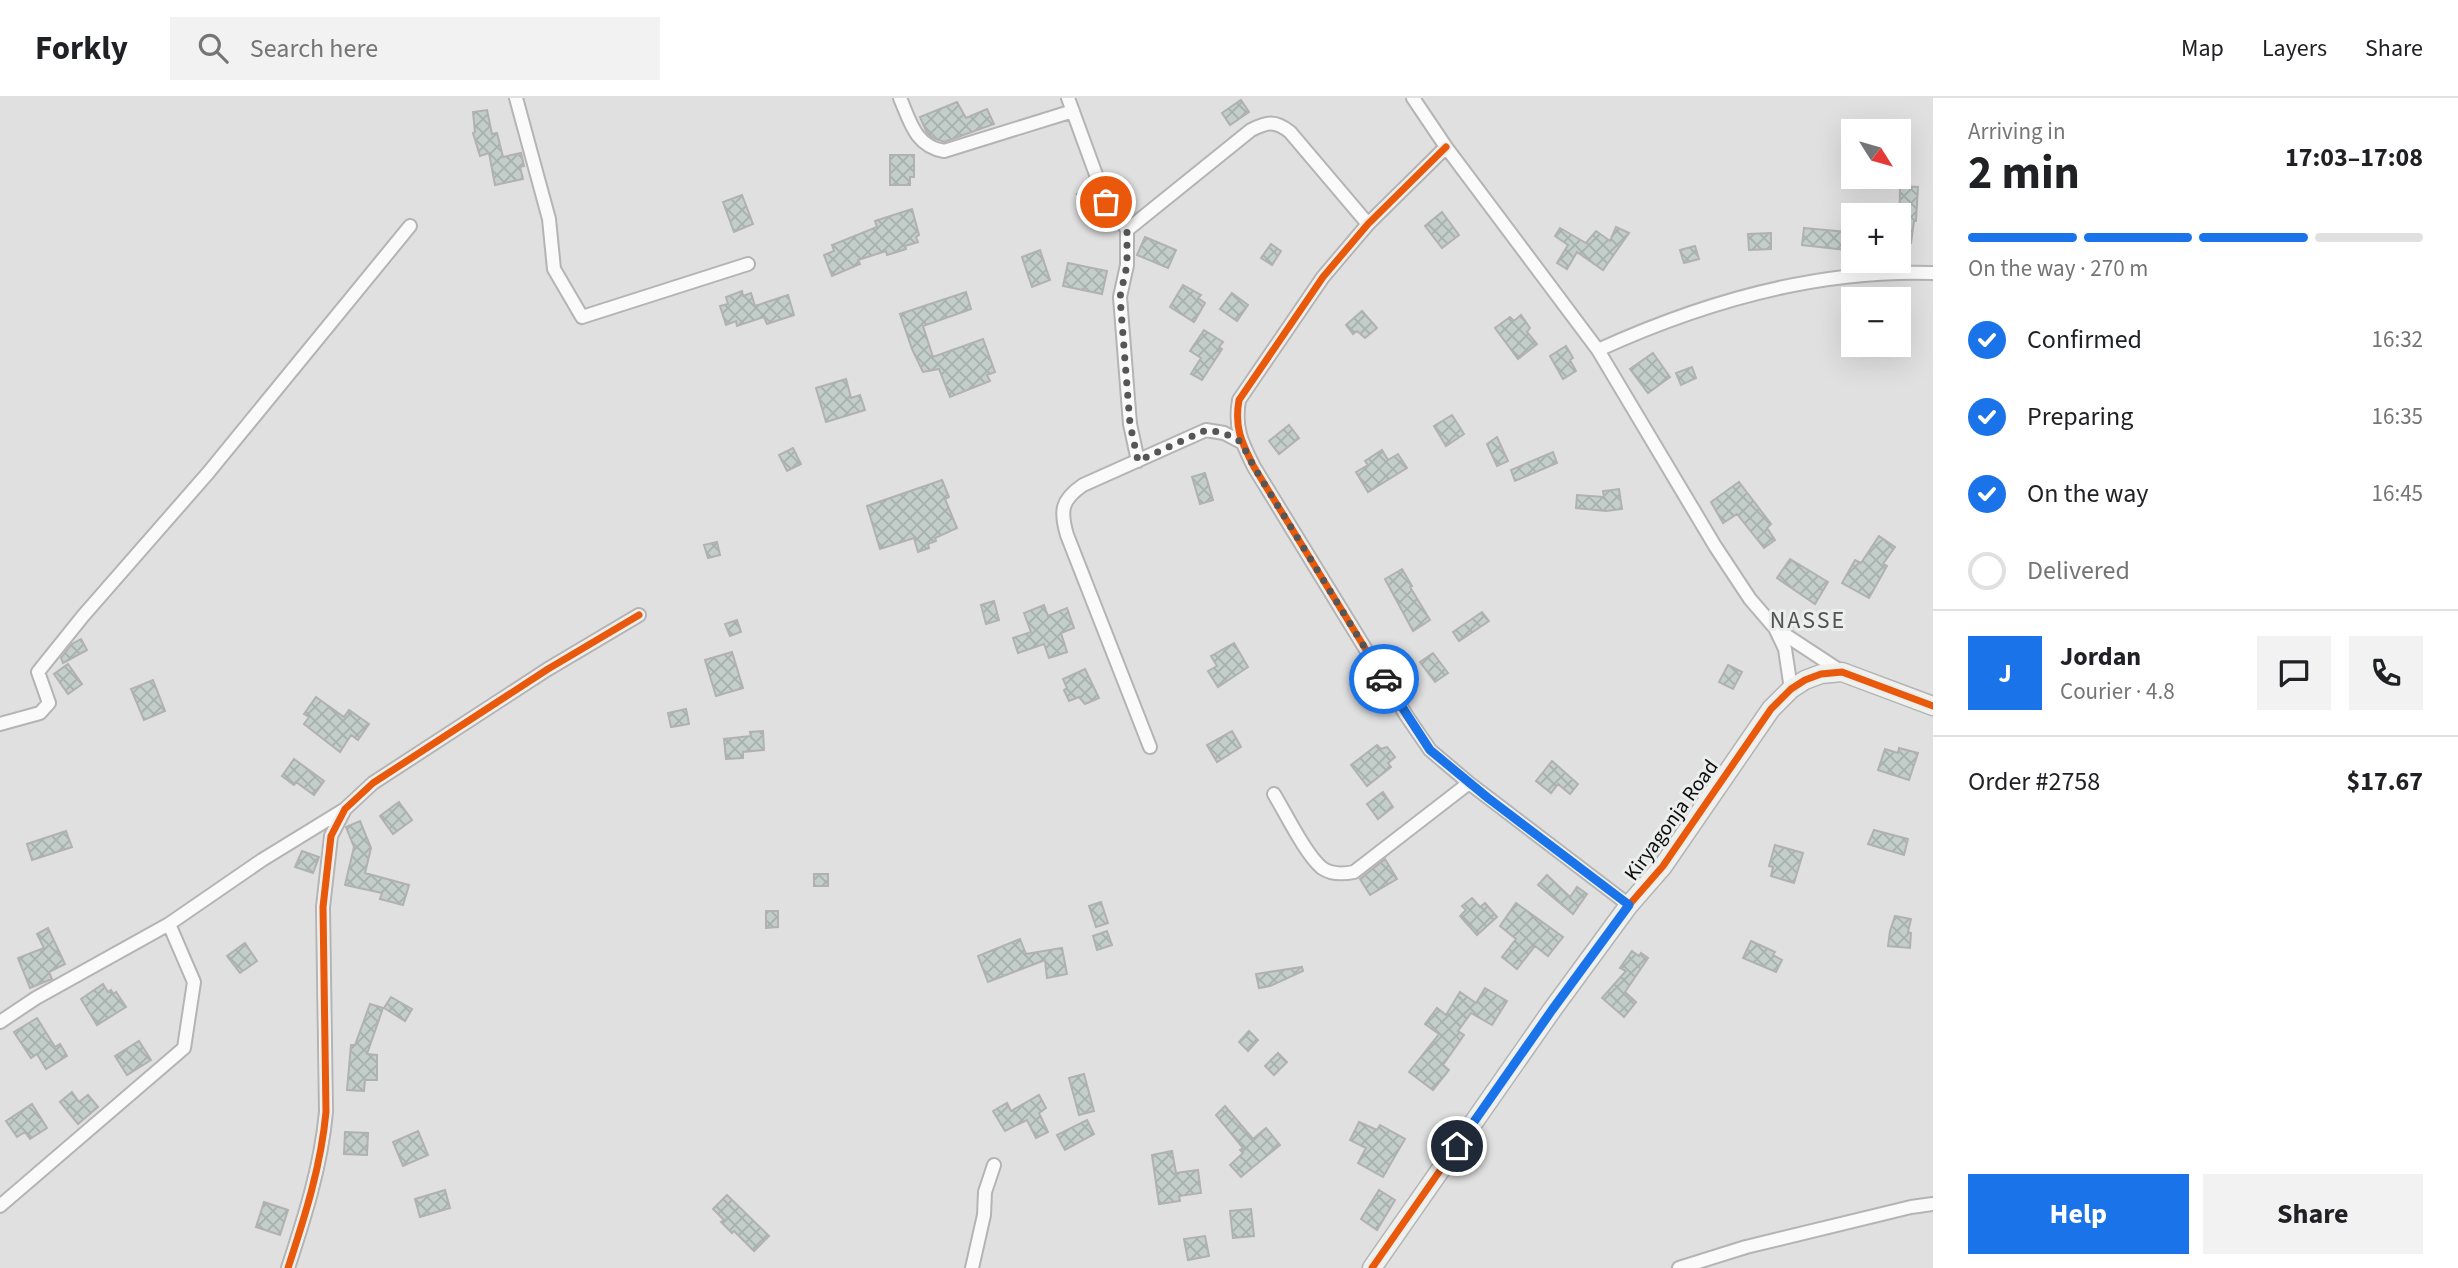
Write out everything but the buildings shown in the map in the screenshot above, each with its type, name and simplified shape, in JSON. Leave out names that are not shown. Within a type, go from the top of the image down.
[{"type":"street","points":[[516,98],[549,219],[554,269],[582,317],[748,264]]},
{"type":"street","points":[[900,98],[916,136],[926,145],[944,151],[1071,104],[1106,202],[1127,230],[1127,265],[1120,297],[1130,424],[1138,461]]},
{"type":"street","points":[[1413,98],[1446,147],[1598,350],[1715,546],[1750,599],[1775,628],[1842,672],[1933,706]]},
{"type":"street","points":[[1127,230],[1251,130],[1275,122],[1290,132],[1368,224]]},
{"type":"street","points":[[1446,147],[1368,224],[1323,277],[1239,400],[1236,418],[1241,442],[1261,479],[1430,750],[1629,905]]},
{"type":"street","points":[[0,724],[40,713],[49,703],[38,672],[83,616],[208,473],[410,226]]},
{"type":"street","points":[[1598,350],[1649,327],[1781,288],[1843,278],[1933,273]]},
{"type":"street","points":[[1150,747],[1062,517],[1065,504],[1071,493],[1083,485],[1206,430],[1224,433],[1241,442]]},
{"type":"street","points":[[0,1022],[36,998],[169,924],[262,860],[345,808],[373,783],[548,669],[639,615]]},
{"type":"street","points":[[1775,628],[1784,649],[1791,689]]},
{"type":"street","name":"Kiryagonja Road","points":[[1371,1268],[1552,1010],[1629,905],[1663,866],[1771,709],[1791,689],[1821,674],[1842,672]]},
{"type":"street","points":[[1274,794],[1311,856],[1323,869],[1344,874],[1354,872],[1469,783]]},
{"type":"street","points":[[288,1268],[316,1181],[323,1144],[326,1112],[323,907],[331,836],[345,808]]},
{"type":"street","points":[[0,1206],[184,1048],[194,982],[169,924]]},
{"type":"street","points":[[972,1268],[984,1215],[985,1192],[994,1165]]},
{"type":"street","points":[[1679,1268],[1746,1247],[1933,1204]]},
{"type":"cycle path","points":[[1446,147],[1368,224],[1323,277],[1239,400],[1240,435],[1254,467],[1430,750],[1629,905]]},
{"type":"cycle path","points":[[288,1268],[312,1191],[324,1132],[323,907],[331,836],[345,809],[373,783],[548,669],[639,615]]},
{"type":"cycle path","points":[[1372,1268],[1552,1010],[1629,905],[1663,866],[1771,709],[1791,689],[1805,680],[1821,674],[1842,672],[1933,706]]},
{"type":"way so far","points":[[1106,202],[1127,230],[1129,243],[1120,297],[1130,424],[1138,461],[1206,430],[1224,433],[1241,442],[1384,679]]},
{"type":"district","name":"NASSE","points":[[1808,620]]},
{"type":"route","points":[[1384,679],[1430,750],[1488,798],[1629,905],[1457,1146]]}]
